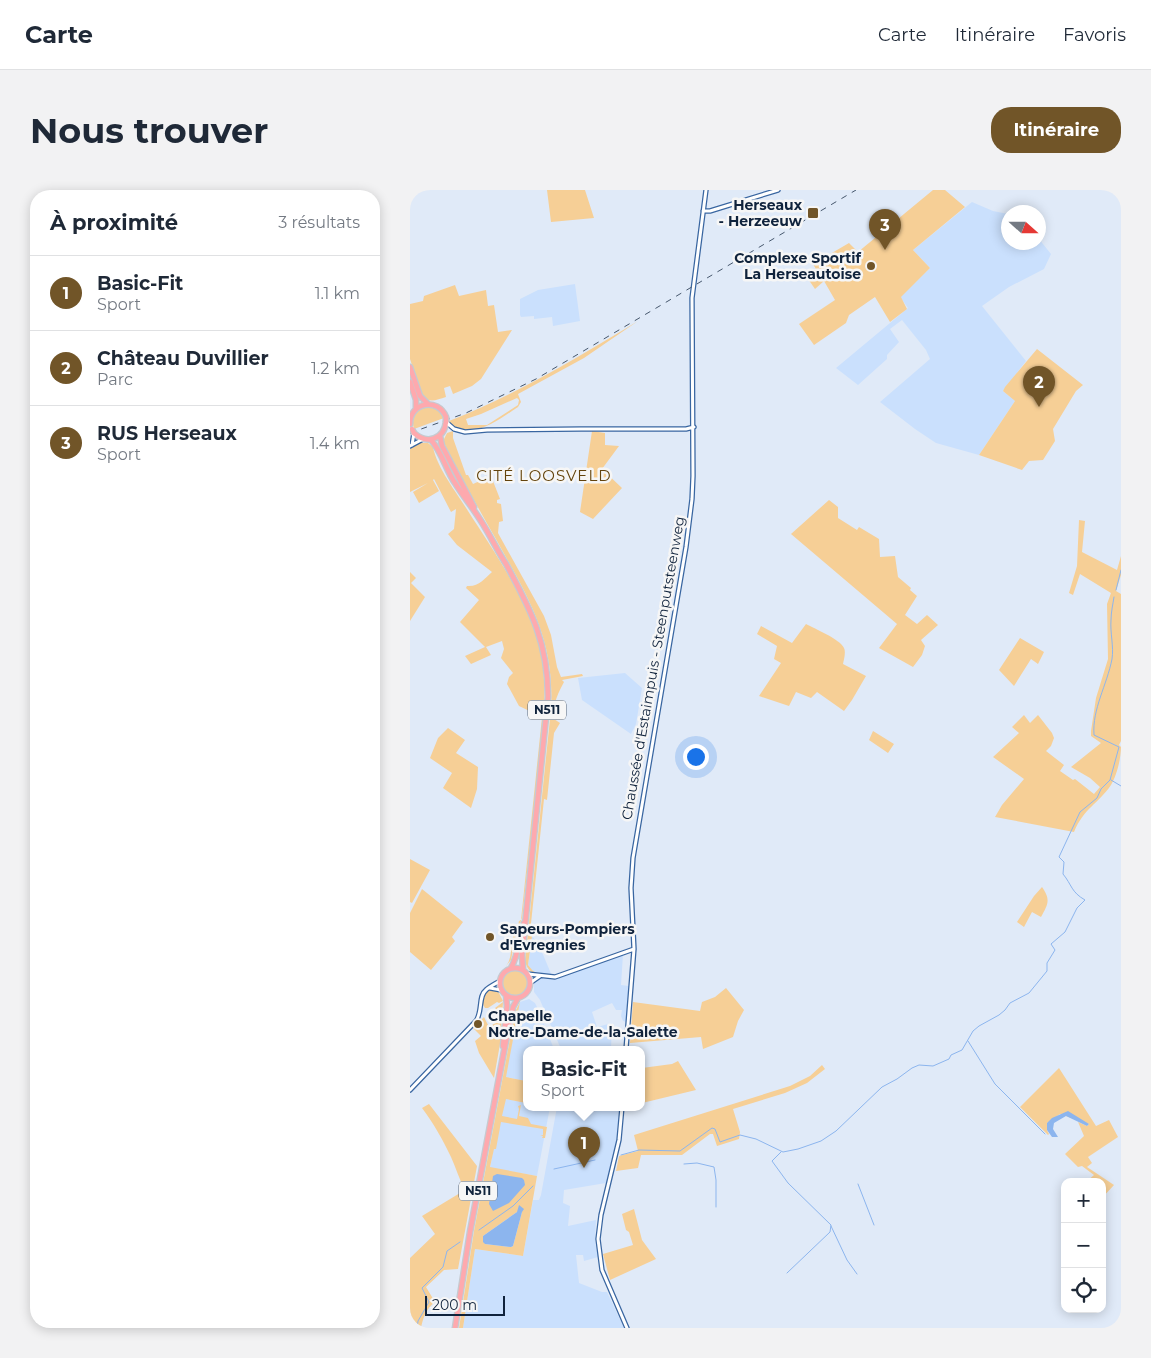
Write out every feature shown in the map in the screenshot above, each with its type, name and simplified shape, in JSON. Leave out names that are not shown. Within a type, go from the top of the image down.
[{"type":"highway","points":[[410,367],[420,396],[428,404]]},
{"type":"highway","points":[[410,382],[416,400],[416,408],[411,415],[411,428],[423,440],[431,440],[442,434],[446,420],[442,410],[437,406],[428,404],[416,408]]},
{"type":"highway","name":"N511","points":[[442,434],[442,446],[480,520],[530,608],[543,646],[548,678],[547,711],[522,955],[523,970]]},
{"type":"highway","name":"N511","points":[[431,440],[452,478],[480,520]]},
{"type":"highway","name":"N511","points":[[500,981],[503,972],[511,968],[516,957],[518,940],[526,914]]},
{"type":"highway","points":[[511,968],[523,970],[528,974],[530,983]]},
{"type":"highway","points":[[500,981],[501,990],[506,996],[518,998]]},
{"type":"highway","name":"N511","points":[[455,1328],[470,1232],[511,1015],[518,998],[527,991],[530,983]]},
{"type":"highway","name":"N511","points":[[504,1055],[503,1033],[507,1006],[506,996]]},
{"type":"main road","name":"Chaussée d'Estaimpuis - Steenputsteenweg","points":[[626,1046],[634,950],[632,865],[686,548],[692,499],[694,427],[693,291],[706,190]]},
{"type":"main road","points":[[703,211],[710,211],[778,190]]},
{"type":"main road","points":[[446,420],[454,429]]},
{"type":"main road","points":[[442,434],[454,429],[470,432],[501,430],[686,429],[694,427]]},
{"type":"main road","points":[[411,428],[414,440],[411,446]]},
{"type":"main road","points":[[411,446],[423,440]]},
{"type":"main road","points":[[528,974],[555,977],[634,950]]},
{"type":"main road","points":[[530,983],[540,975]]},
{"type":"main road","points":[[410,1090],[476,1021],[481,1014],[482,996],[486,990],[500,981]]},
{"type":"main road","points":[[490,988],[501,990]]},
{"type":"main road","points":[[622,1111],[619,1140],[601,1216],[598,1239],[602,1270],[627,1328]]},
{"type":"shaded area","points":[[547,190],[585,190],[594,218],[551,222]]},
{"type":"shaded area","name":"Complexe Sportif La Herseautoise","points":[[933,190],[945,190],[965,207],[913,250],[930,268],[901,297],[907,309],[890,322],[875,297],[849,315],[846,323],[814,345],[799,324],[835,300],[824,281],[815,289],[804,273],[810,271],[820,276],[813,264],[849,243],[858,252]]},
{"type":"shaded area","points":[[972,202],[1001,213],[1001,250],[1046,250],[1046,248],[1051,254],[1044,269],[1009,287],[982,306],[1026,361],[1003,391],[1015,401],[979,455],[936,443],[880,402],[930,359],[926,350],[902,320],[890,329],[899,342],[887,355],[887,359],[858,385],[836,368],[908,308],[900,297],[930,268],[913,250]]},
{"type":"shaded area","points":[[575,284],[580,321],[553,326],[552,317],[534,319],[534,316],[521,317],[520,299],[538,290]]},
{"type":"shaded area","points":[[455,285],[459,296],[486,290],[488,306],[494,305],[498,332],[512,330],[481,379],[472,386],[453,394],[450,386],[444,388],[446,397],[427,400],[422,395],[410,359],[410,304],[423,301],[424,296]]},
{"type":"shaded area","points":[[638,321],[584,358],[518,394],[521,402],[518,407],[494,423],[476,430],[459,429],[450,424],[449,421],[523,387]],"holes":[[[517,398],[519,400],[518,405],[487,425],[468,425],[466,419]]]},
{"type":"shaded area","points":[[1037,349],[1083,385],[1076,391],[1053,429],[1055,441],[1043,460],[1029,461],[1022,470],[979,455],[1015,401],[1003,391],[1005,387]]},
{"type":"shaded area","points":[[431,406],[437,409],[444,418],[414,429],[413,420],[416,413],[422,408]]},
{"type":"shaded area","points":[[453,431],[453,438],[466,475],[468,475],[473,484],[491,476],[500,499],[497,500],[497,503],[501,504],[503,521],[499,522],[498,533],[544,616],[551,635],[557,667],[561,677],[582,674],[583,676],[562,680],[564,682],[554,709],[554,719],[560,723],[554,733],[547,800],[544,799],[528,965],[539,974],[529,970],[525,961],[551,709],[549,662],[538,621],[529,601],[443,441],[447,433]]},
{"type":"shaded area","points":[[592,431],[605,433],[605,445],[619,446],[602,469],[622,488],[593,519],[580,512]]},
{"type":"shaded area","points":[[420,443],[428,443],[433,447],[443,472],[509,576],[534,628],[541,654],[544,681],[544,718],[522,918],[516,934],[511,960],[506,966],[510,956],[512,941],[521,920],[542,717],[519,706],[507,684],[509,677],[513,673],[501,658],[504,649],[502,641],[486,647],[491,655],[471,664],[465,656],[485,647],[460,622],[479,600],[466,588],[467,586],[478,584],[492,572],[457,545],[448,534],[454,529],[456,509],[451,512],[434,479],[439,491],[419,503],[413,492],[428,483],[410,492],[410,449]]},
{"type":"shaded area","points":[[829,500],[838,507],[838,518],[857,530],[859,527],[879,539],[880,557],[895,556],[898,577],[917,596],[905,615],[917,624],[927,615],[938,625],[921,640],[925,646],[922,655],[913,667],[879,648],[897,624],[791,534]]},
{"type":"shaded area","points":[[1079,520],[1085,521],[1082,552],[1117,570],[1121,556],[1121,575],[1116,591],[1121,594],[1121,741],[1119,745],[1121,747],[1118,766],[1111,785],[1082,817],[1074,832],[995,817],[1002,805],[1024,779],[993,757],[1019,733],[1012,727],[1024,715],[1030,723],[1038,715],[1054,738],[1051,746],[1046,751],[1064,765],[1060,771],[1073,780],[1075,779],[1094,794],[1100,787],[1090,778],[1071,767],[1101,743],[1091,736],[1091,731],[1096,698],[1108,659],[1107,604],[1111,593],[1080,574],[1073,595],[1069,593],[1077,566]]},
{"type":"shaded area","points":[[410,572],[416,578],[411,583],[425,597],[410,621]]},
{"type":"shaded area","points":[[806,624],[838,641],[845,650],[843,664],[866,676],[844,711],[817,692],[811,698],[796,692],[789,706],[759,696],[781,663],[774,659],[777,646],[757,634],[761,626],[792,643]]},
{"type":"shaded area","points":[[1020,638],[1044,652],[1038,664],[1031,659],[1014,686],[999,670]]},
{"type":"shaded area","points":[[625,673],[642,688],[636,724],[631,734],[582,700],[578,678]]},
{"type":"shaded area","points":[[448,728],[465,740],[456,753],[478,767],[477,789],[471,808],[443,788],[452,773],[430,758],[438,738]]},
{"type":"shaded area","points":[[873,731],[894,744],[888,753],[869,740]]},
{"type":"shaded area","points":[[410,859],[430,870],[412,903],[410,902]]},
{"type":"shaded area","points":[[1042,887],[1047,895],[1048,902],[1045,909],[1041,917],[1032,912],[1024,927],[1017,922]]},
{"type":"shaded area","points":[[422,889],[463,922],[452,937],[455,941],[431,970],[410,952],[410,913]]},
{"type":"shaded area","points":[[532,936],[539,945],[552,976],[533,971],[528,965]]},
{"type":"shaded area","points":[[623,954],[621,985],[629,986],[626,1022],[623,1021],[621,1016],[622,1010],[616,1010],[612,1003],[592,1012],[597,1027],[612,1023],[611,1046],[560,1046],[540,1000],[534,992],[534,983],[541,978],[553,980]]},
{"type":"shaded area","points":[[515,970],[524,974],[528,983],[524,992],[515,996],[506,992],[502,983],[506,974]]},
{"type":"shaded area","points":[[726,988],[744,1010],[733,1037],[703,1049],[701,1037],[630,1043],[633,1002],[700,1011],[702,1002],[715,997]]},
{"type":"shaded area","points":[[492,989],[499,993],[503,1001],[485,1008],[484,997]]},
{"type":"shaded area","points":[[529,999],[535,1003],[553,1046],[523,1046],[523,1080],[505,1077],[520,1002]]},
{"type":"shaded area","points":[[503,1002],[500,1044],[494,1078],[479,1053],[475,1041],[481,1036],[473,1028],[484,1017],[489,1027],[500,1020],[495,1008]]},
{"type":"shaded area","points":[[520,1002],[506,1077],[523,1080],[523,1102],[506,1099],[502,1116],[517,1119],[518,1106],[521,1105],[519,1116],[528,1118],[531,1124],[547,1127],[545,1138],[540,1136],[543,1135],[543,1129],[501,1122],[496,1149],[494,1149],[490,1167],[537,1176],[523,1256],[475,1249],[463,1328],[459,1328],[474,1231],[515,1012]],"holes":[[[517,1212],[522,1212],[513,1246],[485,1244],[483,1236]]]},
{"type":"shaded area","points":[[678,1061],[696,1090],[645,1102],[645,1068],[672,1064]]},
{"type":"shaded area","points":[[822,1065],[825,1069],[807,1083],[785,1093],[733,1109],[740,1132],[739,1139],[717,1146],[713,1134],[710,1134],[682,1155],[641,1155],[638,1168],[616,1171],[619,1156],[638,1151],[634,1135],[790,1086],[810,1076]]},
{"type":"shaded area","points":[[1059,1068],[1096,1126],[1109,1120],[1118,1137],[1088,1157],[1092,1163],[1087,1167],[1104,1178],[1091,1178],[1094,1175],[1082,1166],[1078,1167],[1065,1154],[1084,1136],[1078,1122],[1087,1126],[1089,1124],[1060,1114],[1047,1123],[1048,1135],[1020,1107]]},
{"type":"shaded area","points":[[503,1098],[523,1102],[523,1111],[549,1111],[537,1176],[490,1168]]},
{"type":"shaded area","points":[[429,1104],[477,1166],[458,1269],[444,1270],[426,1287],[435,1302],[425,1314],[421,1328],[410,1328],[410,1258],[435,1234],[422,1216],[465,1190],[445,1144],[422,1108]]},
{"type":"shaded area","points":[[556,1111],[619,1111],[617,1138],[606,1183],[564,1190],[563,1203],[570,1206],[568,1226],[596,1220],[595,1241],[598,1257],[584,1261],[583,1255],[576,1255],[579,1283],[602,1292],[607,1292],[624,1328],[463,1328],[475,1249],[523,1256],[533,1200],[539,1200]]},
{"type":"shaded area","points":[[1106,1180],[1114,1185],[1106,1194]]},
{"type":"shaded area","points":[[634,1209],[642,1240],[656,1259],[610,1280],[603,1254],[633,1245],[629,1232],[626,1230],[622,1214]]},
{"type":"water","points":[[1068,1111],[1089,1124],[1087,1126],[1066,1116],[1054,1123],[1053,1129],[1058,1137],[1052,1137],[1047,1130],[1047,1123],[1052,1118]]},
{"type":"water","points":[[497,1174],[522,1178],[525,1185],[509,1203],[493,1211],[489,1204],[493,1176]]},
{"type":"water","points":[[519,1205],[524,1209],[513,1246],[485,1244],[483,1236],[517,1212]]},
{"type":"waterway","points":[[1116,590],[1121,570]]},
{"type":"waterway","points":[[621,1155],[639,1150],[680,1151],[712,1128],[715,1129],[720,1142],[740,1135],[756,1139],[783,1152],[821,1141],[836,1131],[882,1087],[919,1065],[933,1066],[949,1059],[951,1055],[962,1050],[973,1031],[979,1026],[999,1015],[1010,1003],[1029,993],[1047,971],[1047,963],[1055,950],[1051,944],[1065,932],[1077,908],[1085,900],[1074,891],[1063,874],[1064,862],[1059,857],[1080,812],[1097,798],[1101,789],[1110,780],[1119,747],[1094,735],[1097,706],[1112,659],[1111,617],[1114,597]]},
{"type":"waterway","points":[[1111,780],[1121,786]]},
{"type":"waterway","points":[[968,1041],[995,1084],[1045,1134]]},
{"type":"waterway","points":[[781,1152],[772,1161],[788,1183],[831,1225],[830,1232],[787,1273]]},
{"type":"waterway","points":[[554,1169],[595,1160]]},
{"type":"waterway","points":[[684,1164],[697,1163],[714,1167],[716,1207]]},
{"type":"waterway","points":[[858,1184],[874,1225]]},
{"type":"waterway","points":[[479,1230],[513,1206],[533,1186]]},
{"type":"waterway","points":[[831,1226],[847,1260],[857,1274]]},
{"type":"waterway","points":[[417,1328],[418,1321],[429,1302],[422,1288],[443,1267],[447,1251],[460,1242]]},
{"type":"railway","points":[[410,433],[466,413],[536,379],[856,190]]},
{"type":"place","name":"Herseaux - Herzeeuw","points":[[813,213]]},
{"type":"place","name":"RUS Herseaux","points":[[885,250]]},
{"type":"place","name":"Complexe Sportif La Herseautoise","points":[[871,266]]},
{"type":"place","name":"Château Duvillier","points":[[1039,407]]},
{"type":"place","name":"Sapeurs-Pompiers d'Evregnies","points":[[490,937]]},
{"type":"place","name":"Chapelle Notre-Dame-de-la-Salette","points":[[478,1024]]},
{"type":"place","name":"Basic-Fit","points":[[584,1168]]},
{"type":"district","name":"CITÉ LOOSVELD","points":[[544,476]]}]
